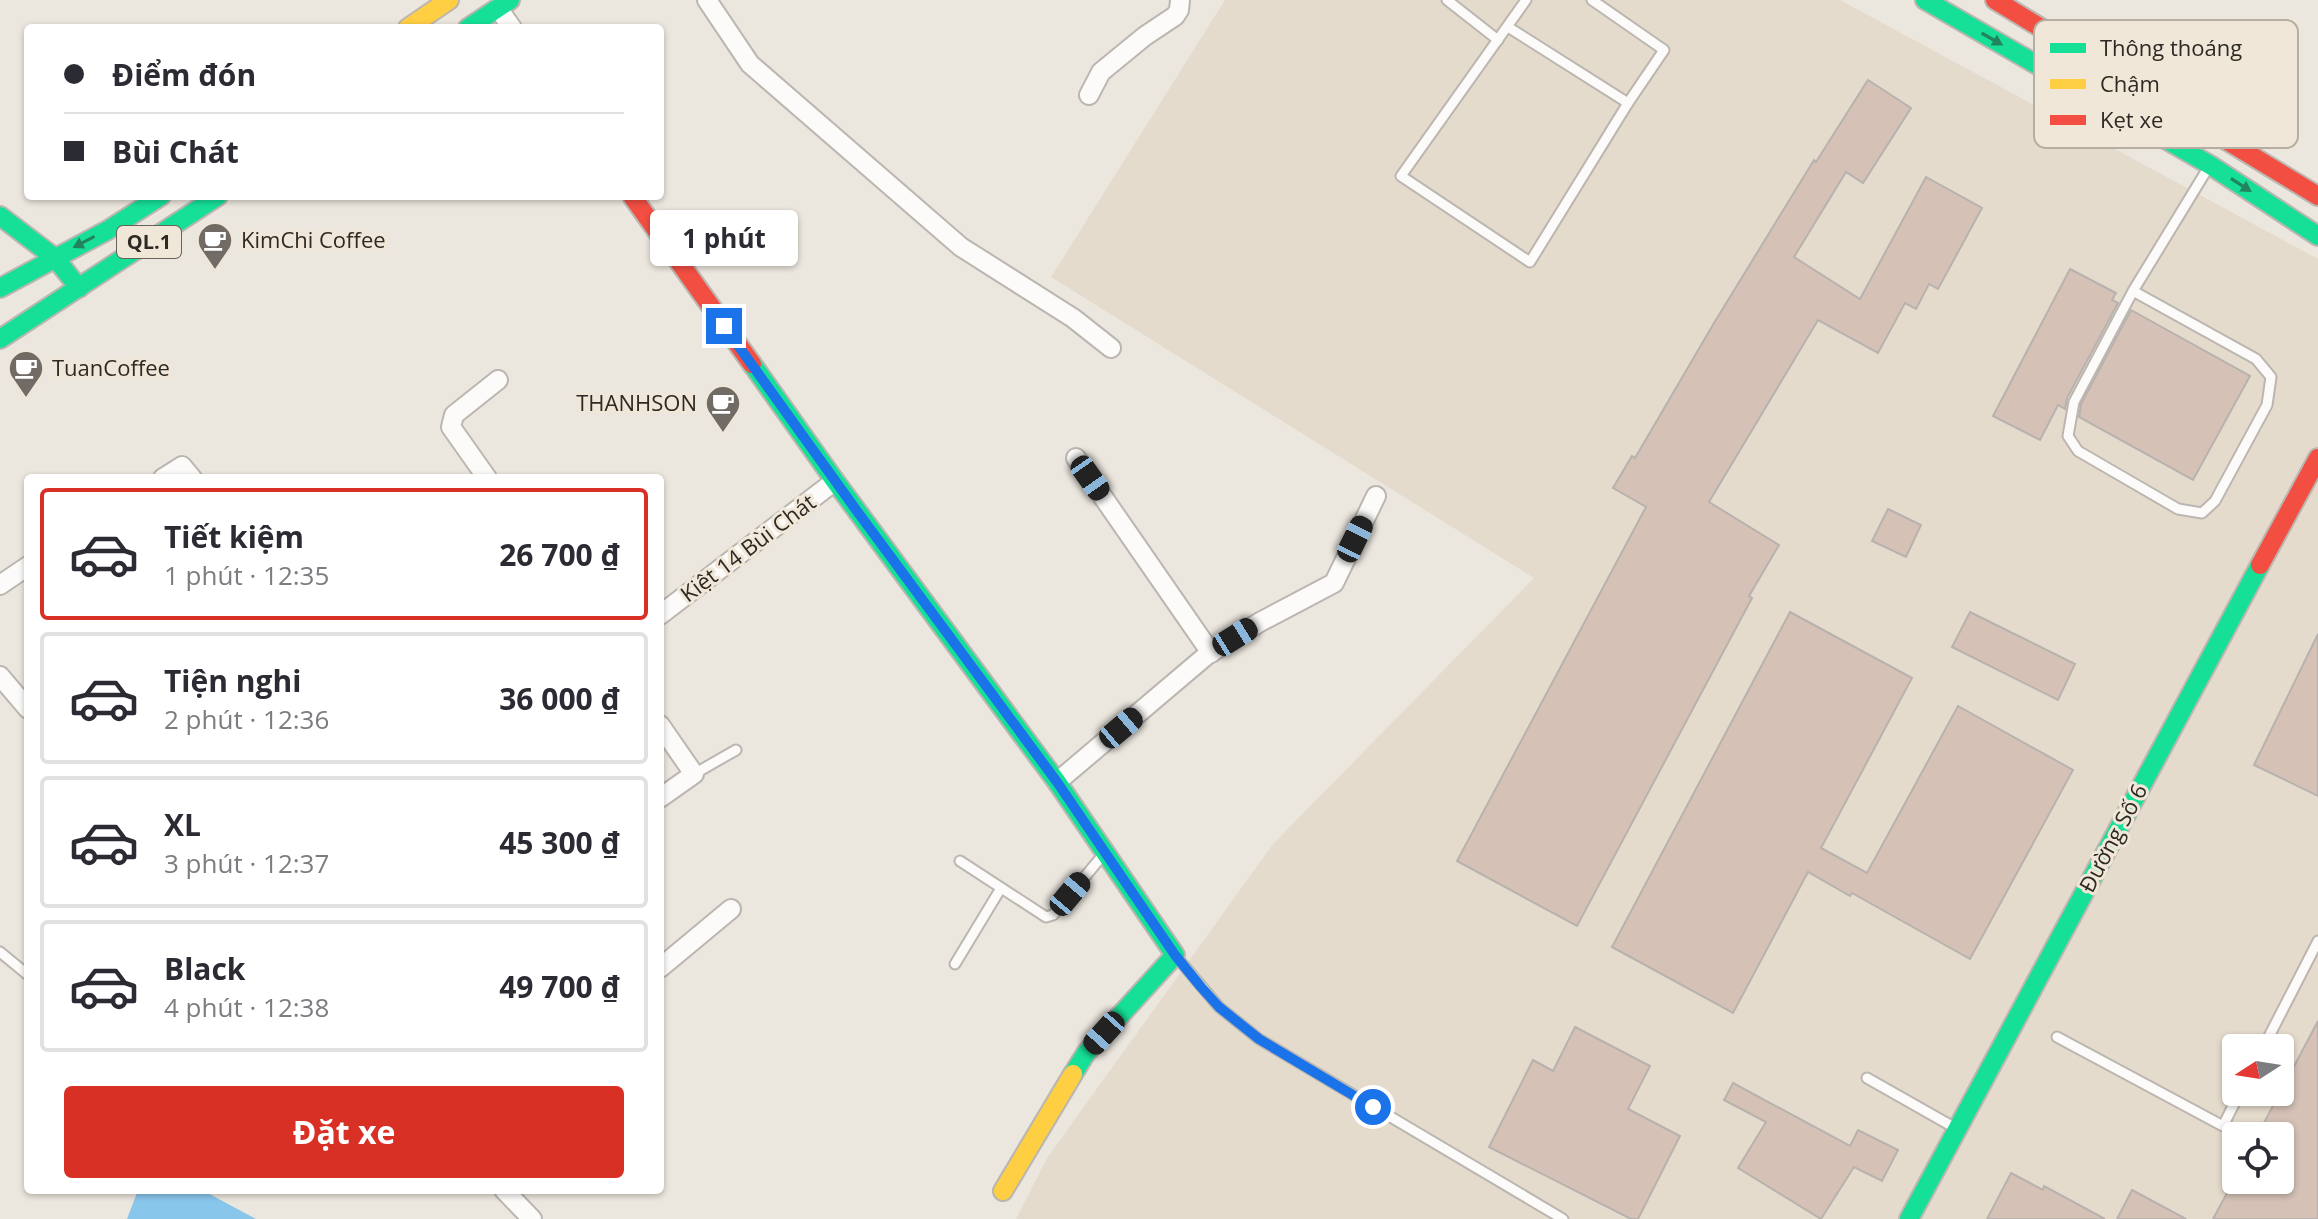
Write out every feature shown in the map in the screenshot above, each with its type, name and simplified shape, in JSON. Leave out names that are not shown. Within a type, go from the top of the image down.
[{"type":"main road","points":[[414,24],[449,0]]},
{"type":"main road","points":[[1925,0],[2034,63]]},
{"type":"main road","points":[[1995,0],[2034,24]]},
{"type":"main road","points":[[474,24],[504,4]]},
{"type":"main road","points":[[2181,148],[2318,236]]},
{"type":"main road","points":[[2239,148],[2318,196]]},
{"type":"main road","name":"QL.1","points":[[0,288],[108,230],[155,200]]},
{"type":"main road","name":"QL.1","points":[[0,339],[212,200]]},
{"type":"main road","points":[[635,200],[835,481],[1057,782],[1175,955],[1086,1053],[1003,1191]]},
{"type":"main road","points":[[0,216],[55,258],[79,288]]},
{"type":"main road","name":"Đường Số 6","points":[[1909,1219],[2318,458]]},
{"type":"street","points":[[707,0],[750,64],[961,247],[1073,318],[1111,348]]},
{"type":"street","points":[[1089,95],[1101,72],[1175,16],[1180,0]]},
{"type":"street","points":[[504,4],[511,24]]},
{"type":"street","points":[[484,474],[451,427],[451,421],[454,415],[498,380]]},
{"type":"street","points":[[1076,458],[1211,653]]},
{"type":"street","points":[[169,474],[182,466],[189,474]]},
{"type":"street","name":"Kiệt 14 Bùi Chát","points":[[664,612],[835,481]]},
{"type":"street","points":[[1057,782],[1211,653],[1260,622],[1334,583],[1376,496]]},
{"type":"street","points":[[0,585],[24,569]]},
{"type":"street","points":[[0,676],[24,704]]},
{"type":"street","points":[[664,731],[694,774],[664,795]]},
{"type":"street","points":[[664,965],[731,909]]},
{"type":"street","points":[[508,1194],[532,1219]]},
{"type":"lane","points":[[1447,0],[1498,40]]},
{"type":"lane","points":[[1526,0],[1401,176],[1530,262],[1664,50],[1592,0]]},
{"type":"lane","points":[[1508,27],[1628,103]]},
{"type":"lane","points":[[2133,291],[2256,359],[2271,377],[2267,405],[2215,501],[2202,513],[2178,509],[2078,451],[2068,436],[2074,402],[2133,291],[2210,165]]},
{"type":"lane","points":[[694,774],[736,750]]},
{"type":"lane","points":[[960,861],[1041,915],[1050,917],[1105,852]]},
{"type":"lane","points":[[955,964],[1001,888]]},
{"type":"lane","points":[[2270,1034],[2318,941]]},
{"type":"lane","points":[[0,952],[24,972]]},
{"type":"lane","points":[[1175,955],[1219,1007],[1259,1039],[1563,1219]]},
{"type":"lane","points":[[2057,1037],[2223,1126],[2233,1106]]},
{"type":"lane","points":[[1867,1078],[1957,1129]]},
{"type":"shaded area","points":[[1225,0],[1840,0],[2034,105],[2034,148],[2113,148],[2318,259],[2318,1219],[1016,1219],[1047,1158],[1273,844],[1534,578],[1051,277]]},
{"type":"water","points":[[136,1194],[209,1194],[256,1219],[127,1219]]},
{"type":"building","points":[[1868,80],[1911,108],[1863,183],[1846,172],[1794,257],[1860,299],[1926,177],[1982,208],[1938,289],[1929,284],[1916,309],[1905,303],[1878,353],[1818,320],[1709,502],[1779,545],[1749,596],[1752,598],[1577,926],[1457,861],[1646,507],[1613,488],[1632,456],[1635,458],[1814,160],[1816,162]]},
{"type":"building","points":[[2070,269],[2116,293],[2112,300],[2118,303],[2067,398],[2065,409],[2058,405],[2040,440],[1993,416]]},
{"type":"building","points":[[2131,310],[2250,376],[2193,480],[2079,417],[2081,404]]},
{"type":"building","points":[[1888,509],[1921,525],[1906,557],[1872,541]]},
{"type":"building","points":[[1790,612],[1912,678],[1821,848],[1867,873],[1958,706],[2073,770],[1970,959],[1808,872],[1733,1013],[1612,947]]},
{"type":"building","points":[[1970,612],[2075,664],[2058,700],[1952,647]]},
{"type":"building","points":[[2318,634],[2318,796],[2254,765]]},
{"type":"building","points":[[2318,1021],[2318,1219],[2213,1219],[2226,1194],[2294,1194],[2294,1122],[2264,1122],[2273,1106],[2294,1106],[2294,1066]]},
{"type":"building","points":[[1575,1027],[1650,1066],[1628,1109],[1680,1136],[1638,1219],[1631,1219],[1489,1147],[1533,1060],[1553,1071]]},
{"type":"building","points":[[1733,1083],[1850,1146],[1858,1130],[1898,1150],[1882,1181],[1854,1167],[1821,1219],[1738,1168],[1766,1122],[1724,1100]]},
{"type":"building","points":[[2011,1173],[2043,1190],[2044,1186],[2105,1219],[1987,1219]]},
{"type":"building","points":[[2132,1190],[2186,1219],[2117,1219]]},
{"type":"traffic: fast","points":[[474,24],[510,0]]},
{"type":"traffic: fast","points":[[1925,0],[2034,63]]},
{"type":"traffic: fast","points":[[2181,148],[2318,236]]},
{"type":"traffic: fast","points":[[0,288],[108,230],[155,200]]},
{"type":"traffic: fast","points":[[0,339],[212,200]]},
{"type":"traffic: fast","points":[[0,216],[55,258],[79,288]]},
{"type":"traffic: fast","points":[[752,364],[1057,782],[1175,955],[1086,1053],[1073,1074]]},
{"type":"traffic: fast","points":[[1909,1219],[2260,565]]},
{"type":"traffic: slow","points":[[414,24],[449,0]]},
{"type":"traffic: slow","points":[[1003,1191],[1073,1074]]},
{"type":"traffic: jam","points":[[1995,0],[2034,24]]},
{"type":"traffic: jam","points":[[2239,148],[2318,196]]},
{"type":"traffic: jam","points":[[635,200],[752,364]]},
{"type":"traffic: jam","points":[[2260,565],[2318,458]]},
{"type":"place","name":"KimChi Coffee","points":[[215,271]]},
{"type":"place","name":"TuanCoffee","points":[[26,399]]},
{"type":"place","name":"THANHSON","points":[[723,434]]},
{"type":"route","points":[[724,326],[1057,782],[1175,955],[1201,987],[1219,1007],[1259,1039],[1373,1107]]}]
